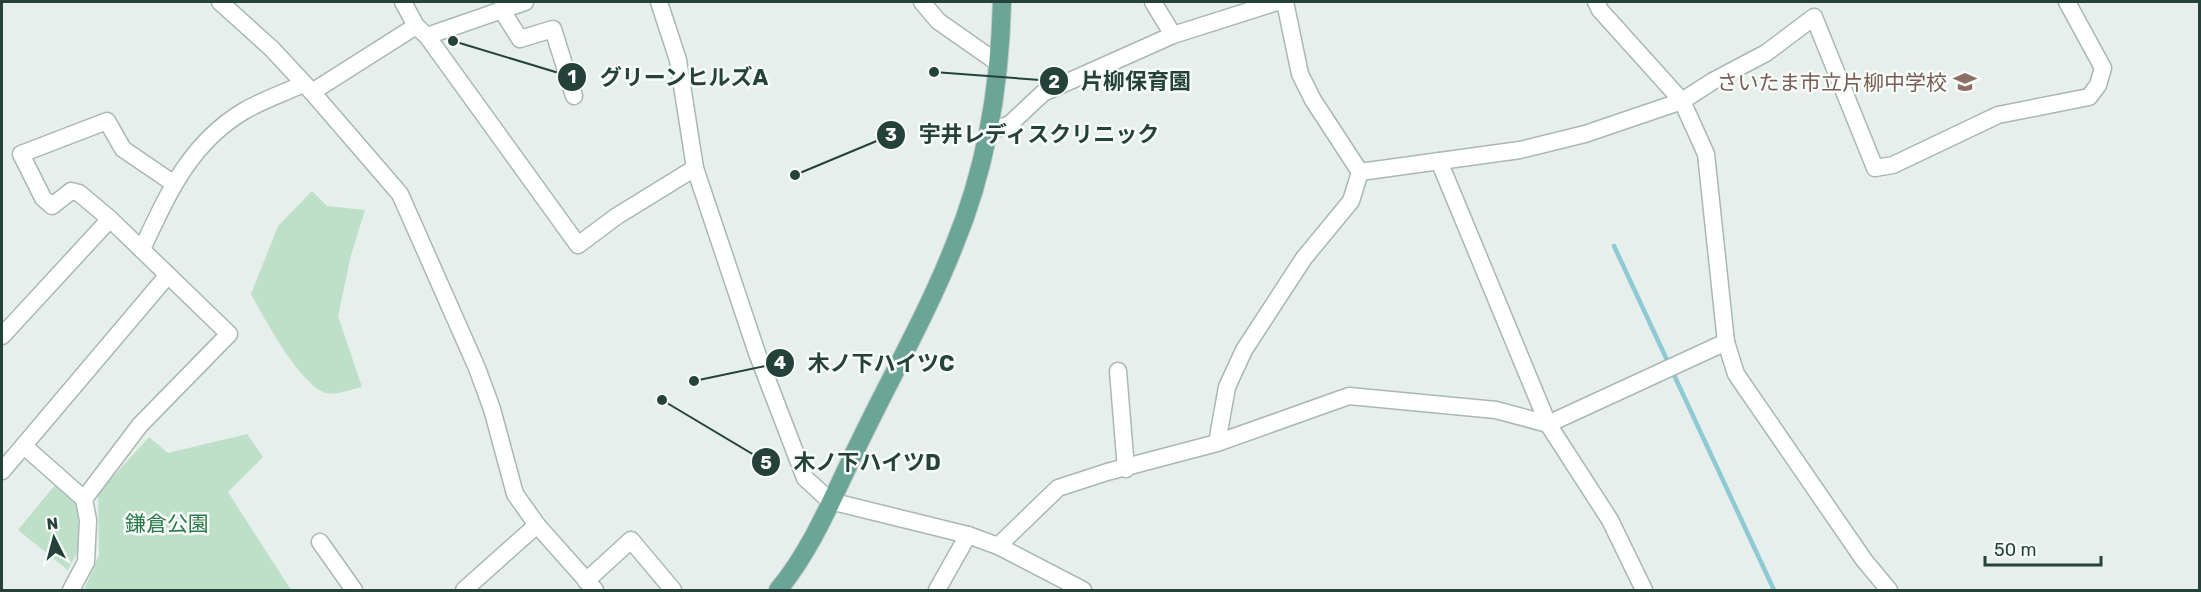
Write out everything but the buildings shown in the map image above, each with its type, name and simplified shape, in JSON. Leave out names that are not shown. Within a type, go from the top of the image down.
[{"type":"main road","points":[[778,591],[801,556],[830,501],[954,246],[977,180],[988,132],[998,63],[1002,2]]},
{"type":"street","points":[[220,2],[272,49],[400,194],[477,368],[492,409],[515,494],[537,525],[591,586],[631,540],[673,591]]},
{"type":"street","points":[[404,2],[422,31],[578,245],[617,216],[695,168]]},
{"type":"street","points":[[142,249],[173,183],[201,144],[220,127],[245,111],[308,88],[422,31],[525,2]]},
{"type":"street","points":[[659,2],[678,60],[695,168],[796,460],[811,484],[830,501],[968,535],[998,546],[1083,591]]},
{"type":"street","points":[[922,2],[938,21],[998,63]]},
{"type":"street","points":[[1153,2],[1173,35]]},
{"type":"street","points":[[988,132],[1010,124],[1042,93],[1173,35],[1277,2]]},
{"type":"street","points":[[1285,2],[1300,74],[1313,100],[1360,172]]},
{"type":"street","points":[[1596,2],[1600,10],[1682,101],[1706,154],[1726,342],[1736,374],[1864,560],[1889,591]]},
{"type":"street","points":[[1360,172],[1520,150],[1574,137],[1682,101],[1713,81],[1766,53],[1814,17],[1875,168],[1893,165],[1998,115],[2089,97],[2098,85],[2103,68],[2067,2]]},
{"type":"street","points":[[501,9],[520,39],[553,29],[574,96]]},
{"type":"street","points":[[84,499],[140,425],[229,334],[142,249],[79,193],[71,191],[52,206],[44,198],[21,154],[107,121],[123,150],[173,183]]},
{"type":"street","points":[[1439,161],[1548,424],[1610,520],[1644,591]]},
{"type":"street","points":[[1217,443],[1227,387],[1244,350],[1304,258],[1350,201],[1360,172]]},
{"type":"street","points":[[2,336],[110,219]]},
{"type":"street","points":[[2,471],[168,275]]},
{"type":"street","points":[[998,546],[1058,488],[1107,472],[1126,469],[1217,443],[1349,396],[1496,410],[1548,424],[1726,342]]},
{"type":"street","points":[[1118,371],[1126,469]]},
{"type":"street","points":[[24,446],[84,499],[88,520],[86,562],[71,591]]},
{"type":"street","points":[[464,591],[537,525]]},
{"type":"street","points":[[937,591],[968,535]]},
{"type":"street","points":[[320,542],[354,591]]},
{"type":"green space","points":[[312,191],[327,206],[365,210],[351,255],[338,316],[362,387],[334,394],[326,393],[305,378],[284,350],[251,294],[278,226]]},
{"type":"green space","name":"鎌倉公園","points":[[247,434],[263,457],[228,492],[291,590],[84,590],[99,555],[98,493],[149,437],[168,453]]},
{"type":"green space","points":[[55,485],[78,501],[78,551],[68,570],[18,530]]},
{"type":"waterway","points":[[1614,246],[1774,590]]},
{"type":"place","name":"グリーンヒルズA","points":[[453,41]]},
{"type":"place","name":"片柳保育園","points":[[934,72]]},
{"type":"place","name":"さいたま市立片柳中学校","points":[[1965,82]]},
{"type":"place","name":"宇井レディスクリニック","points":[[795,175]]},
{"type":"place","name":"木ノ下ハイツC","points":[[694,381]]},
{"type":"place","name":"木ノ下ハイツD","points":[[662,400]]}]
